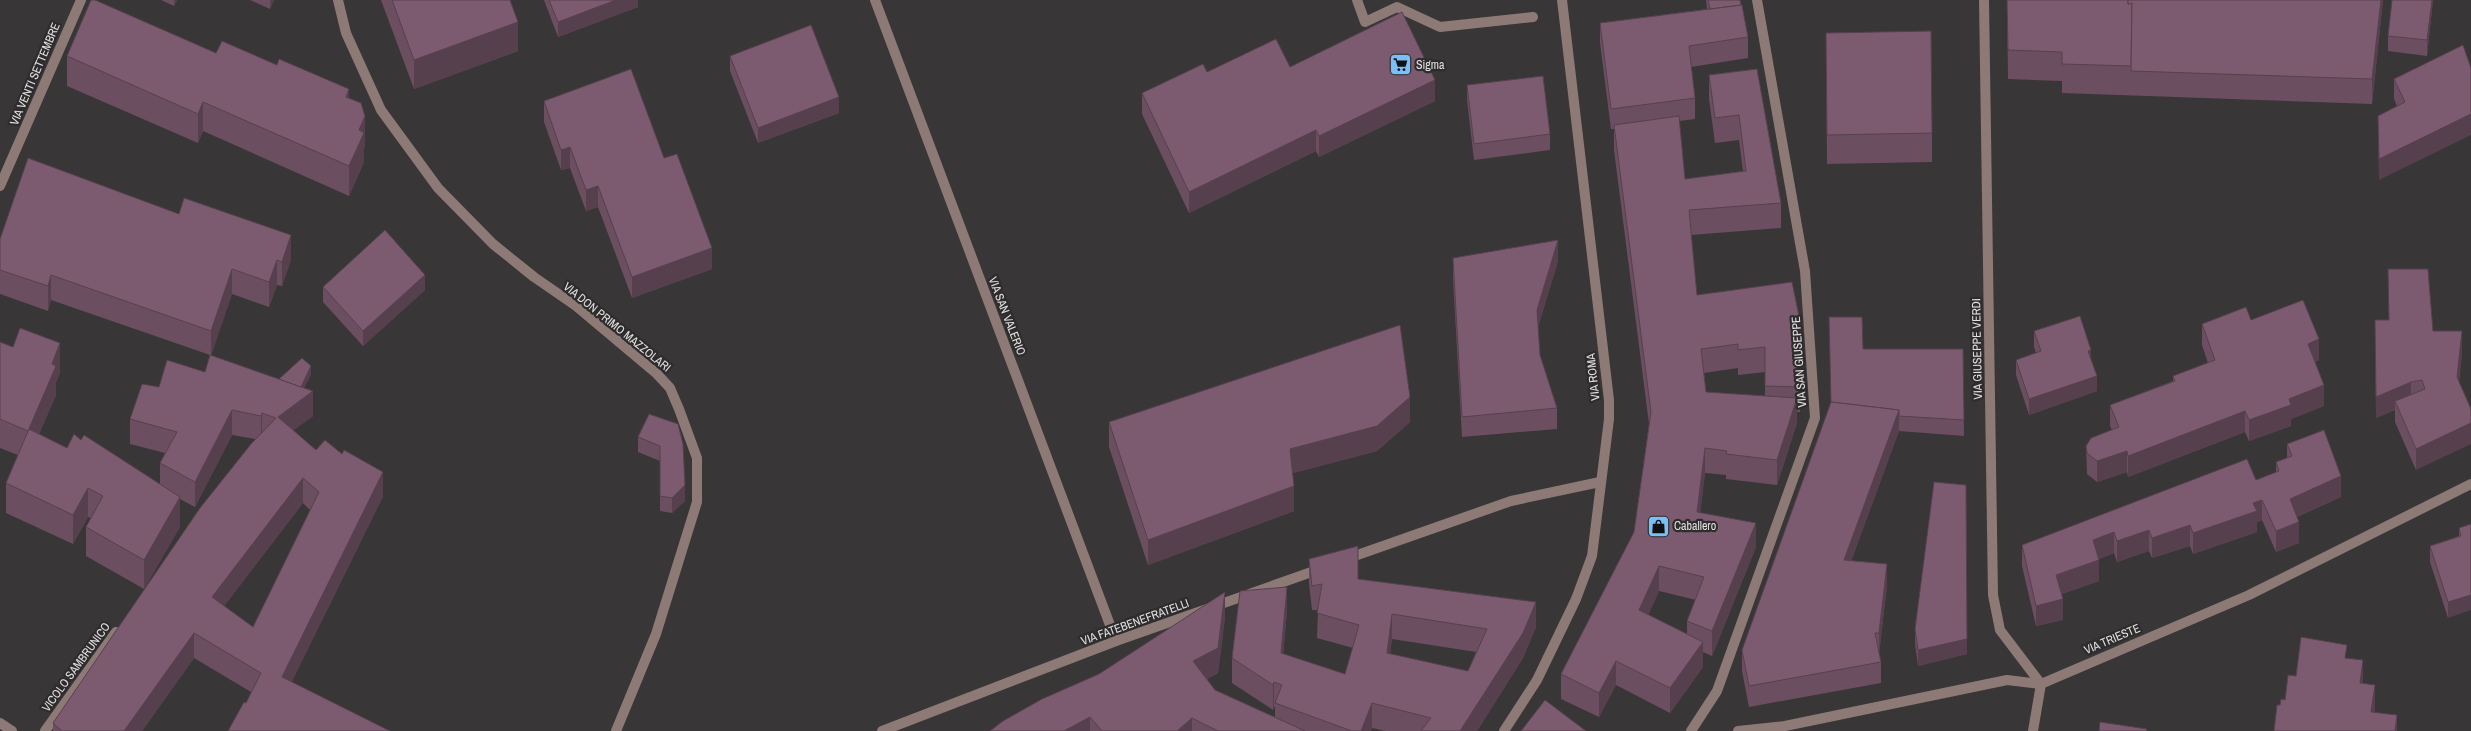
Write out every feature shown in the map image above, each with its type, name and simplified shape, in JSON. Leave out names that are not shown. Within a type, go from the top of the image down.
[{"type":"street","name":"VIA VENTI SETTEMBRE","points":[[0,186],[81,0]]},
{"type":"street","name":"VIA DON PRIMO MAZZOLARI","points":[[338,0],[346,33],[381,110],[438,188],[493,244],[576,306],[657,374],[670,388],[679,408],[696,458],[697,502],[656,634],[616,731]]},
{"type":"street","name":"VIA SAN VALERIO","points":[[875,0],[1116,641]]},
{"type":"street","points":[[1357,0],[1365,22],[1396,7],[1440,27],[1533,17]]},
{"type":"street","name":"VIA ROMA","points":[[1504,731],[1537,680],[1584,580],[1592,556],[1596,532],[1600,482],[1609,419],[1609,400],[1562,0]]},
{"type":"street","name":"VIA SAN GIUSEPPE","points":[[1691,731],[1717,691],[1815,418],[1805,271],[1757,0]]},
{"type":"street","name":"VIA GIUSEPPE VERDI","points":[[1984,0],[1993,595],[2000,630],[2041,684]]},
{"type":"street","name":"VIA FATEBENEFRATELLI","points":[[882,731],[1116,641],[1511,501],[1600,482]]},
{"type":"street","name":"VIA TRIESTE","points":[[1738,731],[1785,726],[2007,680],[2041,684],[2249,595],[2471,484]]},
{"type":"street","name":"VICOLO SAMBRUNICO","points":[[45,731],[124,620]]},
{"type":"street","points":[[2033,731],[2041,684]]},
{"type":"street","points":[[0,723],[12,731]]},
{"type":"building","points":[[91,0],[95,0],[216,53],[222,41],[277,65],[279,59],[349,89],[346,97],[361,103],[365,116],[359,130],[364,133],[349,166],[203,102],[198,114],[67,56]]},
{"type":"building","points":[[392,0],[510,0],[518,22],[414,60]]},
{"type":"building","points":[[549,0],[616,0],[558,22]]},
{"type":"building","points":[[1708,0],[1740,0],[1741,5],[1710,9]]},
{"type":"building","points":[[2007,0],[2128,0],[2128,4],[2132,3],[2131,66],[2062,64],[2062,52],[2008,50]]},
{"type":"building","points":[[2128,0],[2381,0],[2372,79],[2131,71],[2132,3],[2128,4]]},
{"type":"building","points":[[2392,0],[2432,0],[2427,40],[2388,36]]},
{"type":"building","points":[[1742,5],[1748,37],[1689,46],[1695,98],[1611,109],[1600,23]]},
{"type":"building","points":[[1402,12],[1435,80],[1319,136],[1316,130],[1189,192],[1142,93],[1203,64],[1207,72],[1276,39],[1290,67]]},
{"type":"building","points":[[811,25],[839,97],[758,128],[730,56]]},
{"type":"building","points":[[1931,31],[1932,133],[1827,135],[1826,33]]},
{"type":"building","points":[[2463,45],[2471,68],[2471,114],[2379,159],[2378,116],[2405,102],[2394,79]]},
{"type":"building","points":[[631,69],[664,158],[677,154],[712,248],[632,277],[598,186],[586,190],[570,147],[561,150],[544,101]]},
{"type":"building","points":[[1757,69],[1781,203],[1689,210],[1697,295],[1792,282],[1799,316],[1800,387],[1765,386],[1765,347],[1738,350],[1738,344],[1701,349],[1706,392],[1797,398],[1777,460],[1726,454],[1727,451],[1705,448],[1697,512],[1756,523],[1712,631],[1687,621],[1704,577],[1659,566],[1639,610],[1703,642],[1670,688],[1616,661],[1599,693],[1561,674],[1634,532],[1651,412],[1614,125],[1679,116],[1685,179],[1746,171],[1739,115],[1715,118],[1709,75]]},
{"type":"building","points":[[1543,76],[1550,134],[1474,144],[1467,85]]},
{"type":"building","points":[[28,158],[179,214],[184,198],[291,235],[282,262],[277,260],[269,282],[232,269],[211,331],[51,275],[48,286],[0,270],[0,239]]},
{"type":"building","points":[[385,230],[425,275],[363,331],[323,287]]},
{"type":"building","points":[[1558,240],[1537,310],[1540,355],[1557,408],[1462,417],[1453,258]]},
{"type":"building","points":[[2388,269],[2428,269],[2433,331],[2462,331],[2457,377],[2471,409],[2471,423],[2416,449],[2395,401],[2425,389],[2422,380],[2411,382],[2376,397],[2375,320],[2389,320]]},
{"type":"building","points":[[2303,300],[2319,339],[2308,344],[2324,385],[2289,399],[2291,405],[2249,420],[2245,411],[2128,456],[2127,451],[2097,461],[2087,453],[2086,446],[2091,438],[2119,427],[2110,405],[2175,381],[2173,376],[2215,360],[2202,324],[2246,307],[2251,320]]},
{"type":"building","points":[[2080,316],[2091,350],[2088,351],[2097,376],[2029,399],[2016,360],[2041,351],[2034,331]]},
{"type":"building","points":[[1829,317],[1862,317],[1863,349],[1963,349],[1964,420],[1899,416],[1899,410],[1831,402]]},
{"type":"building","points":[[1400,325],[1410,397],[1377,426],[1290,449],[1294,486],[1148,540],[1109,422]]},
{"type":"building","points":[[20,328],[60,343],[52,364],[56,366],[28,431],[0,419],[0,342],[13,347]]},
{"type":"building","points":[[210,355],[313,391],[278,417],[316,450],[325,440],[342,454],[344,450],[383,472],[282,677],[390,731],[228,731],[244,702],[246,703],[261,673],[194,633],[124,731],[62,731],[53,723],[200,508],[251,444],[276,418],[262,413],[261,416],[232,410],[195,482],[160,463],[177,432],[130,419],[142,384],[159,387],[167,360],[205,372]],"holes":[[[303,478],[319,492],[253,627],[212,597]]]},
{"type":"building","points":[[302,358],[311,366],[301,387],[279,379]]},
{"type":"building","points":[[1831,402],[1899,410],[1844,560],[1887,564],[1879,633],[1875,633],[1881,662],[1749,686],[1742,650]]},
{"type":"building","points":[[649,414],[678,424],[683,444],[685,485],[672,498],[660,496],[660,446],[638,437]]},
{"type":"building","points":[[29,429],[67,448],[74,434],[81,440],[84,435],[180,497],[144,560],[86,527],[103,496],[88,488],[73,515],[6,483]]},
{"type":"building","points":[[2324,430],[2341,476],[2290,499],[2299,522],[2276,531],[2262,500],[2253,503],[2257,511],[2193,533],[2190,525],[2152,538],[2149,530],[2117,541],[2114,532],[2093,540],[2099,560],[2056,575],[2063,599],[2036,606],[2022,545],[2247,459],[2256,480],[2279,471],[2276,462],[2292,456],[2287,444]]},
{"type":"building","points":[[1934,482],[1966,485],[1967,639],[1918,650],[1915,629]]},
{"type":"building","points":[[2471,524],[2471,595],[2448,602],[2430,546],[2461,536],[2459,528]]},
{"type":"building","points":[[1358,546],[1358,579],[1536,602],[1523,633],[1460,731],[1421,731],[1431,718],[1372,703],[1361,731],[1352,731],[1275,703],[1282,685],[1274,682],[1273,685],[1232,658],[1240,591],[1287,587],[1281,653],[1345,674],[1359,625],[1317,613],[1322,584],[1312,586],[1309,559]],"holes":[[[1392,614],[1487,629],[1468,671],[1387,653]]]},
{"type":"building","points":[[1225,592],[1218,648],[1193,661],[1215,690],[1305,731],[1218,731],[1192,718],[1177,731],[1102,731],[1090,717],[1064,731],[990,731],[1003,721],[1042,699],[1099,674]]},
{"type":"building","points":[[2301,637],[2347,645],[2345,658],[2363,660],[2360,683],[2375,685],[2371,712],[2397,715],[2395,731],[2274,731],[2277,705],[2280,705],[2281,699],[2285,700],[2288,675],[2296,676]]},
{"type":"building","points":[[1545,700],[1586,731],[1521,731]]},
{"type":"building","points":[[2100,722],[2147,729],[2146,731],[2099,731]]},
{"type":"place","name":"Sigma","points":[[1400,65]]},
{"type":"place","name":"Caballero","points":[[1658,526]]}]
